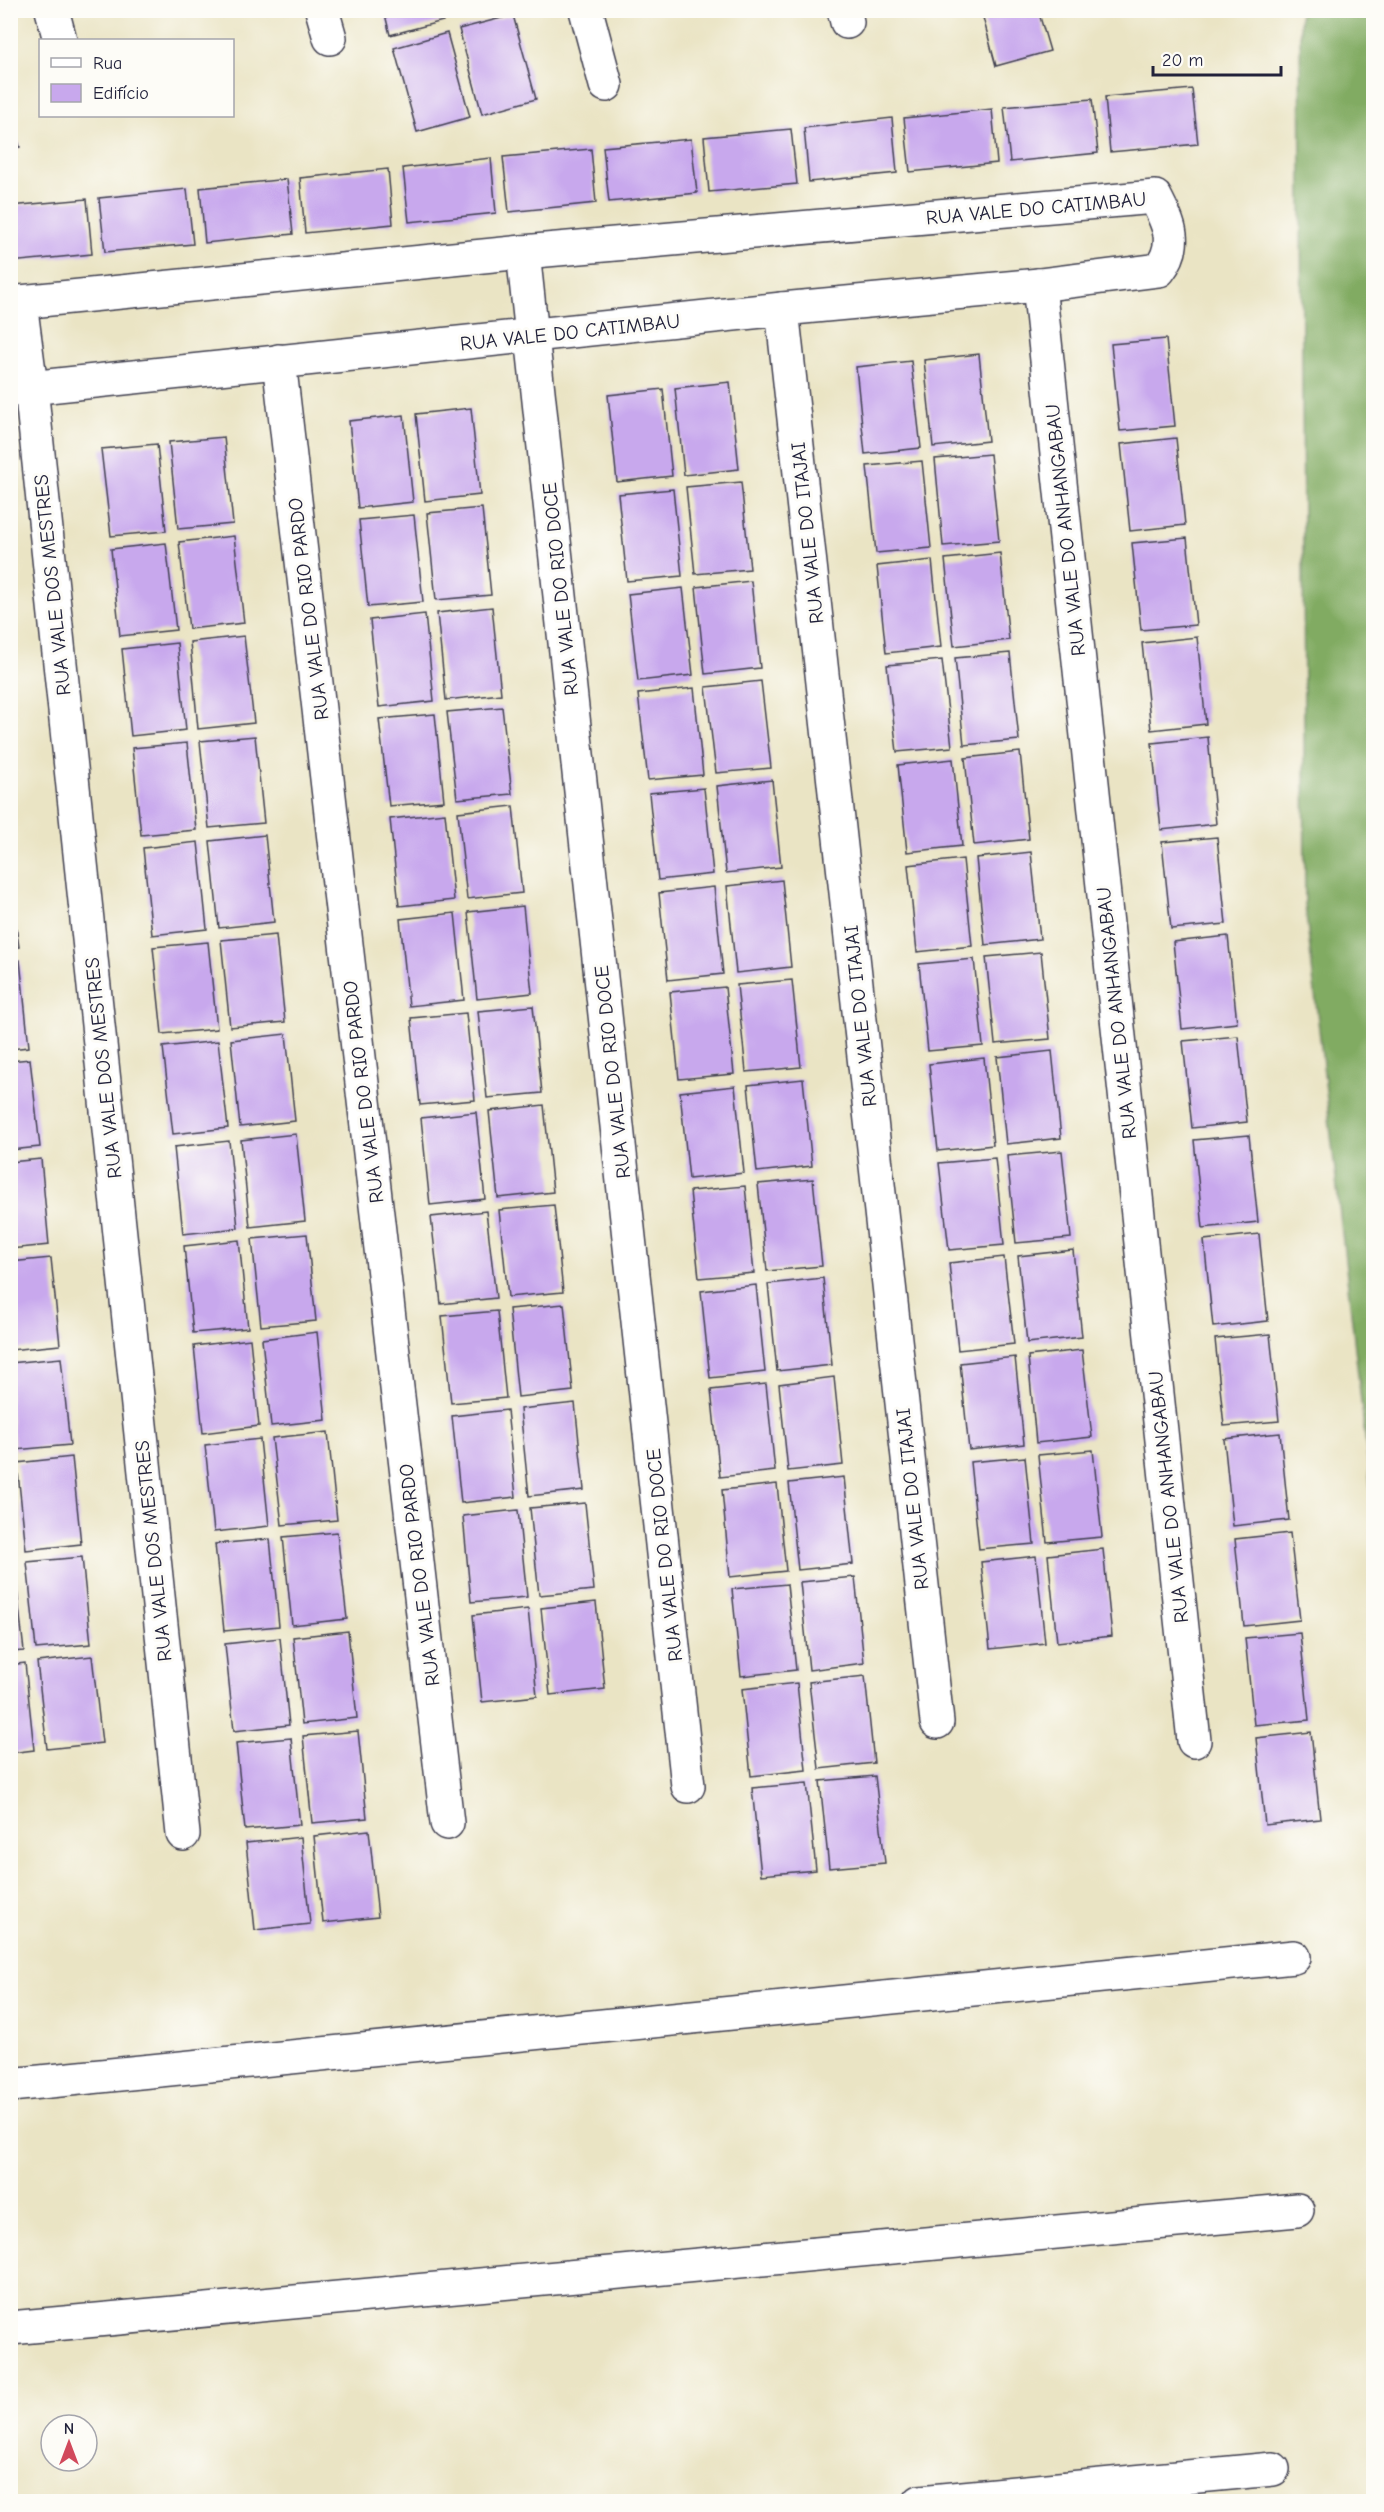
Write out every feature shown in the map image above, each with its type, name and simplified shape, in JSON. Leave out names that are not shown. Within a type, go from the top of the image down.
[{"type":"street","points":[[52,10],[60,39]]},
{"type":"street","points":[[586,10],[606,85]]},
{"type":"street","name":"RUA VALE DO CATIMBAU","points":[[15,303],[523,252],[1155,197],[1172,230],[1167,259],[1159,270],[1039,285],[782,309],[21,388]]},
{"type":"street","name":"RUA VALE DO RIO DOCE","points":[[523,252],[688,1785]]},
{"type":"street","name":"RUA VALE DO ANHANGABAU","points":[[1039,285],[1194,1741]]},
{"type":"street","name":"RUA VALE DOS MESTRES","points":[[15,303],[21,388],[183,1834]]},
{"type":"street","name":"RUA VALE DO ITAJAI","points":[[782,309],[937,1722]]},
{"type":"street","name":"RUA VALE DO RIO PARDO","points":[[279,361],[447,1823]]},
{"type":"street","points":[[10,2085],[1294,1957]]},
{"type":"street","points":[[10,2328],[1298,2210]]},
{"type":"street","points":[[920,2502],[1273,2469]]},
{"type":"green space","points":[[1300,11],[1373,11],[1373,1507],[1305,905]]},
{"type":"building","points":[[384,10],[440,10],[443,21],[390,35]]},
{"type":"building","points":[[454,10],[478,10],[479,11],[456,17]]},
{"type":"building","points":[[981,10],[1038,10],[1050,51],[996,66]]},
{"type":"building","points":[[513,15],[536,99],[482,114],[459,29]]},
{"type":"building","points":[[447,33],[470,117],[417,132],[394,48]]},
{"type":"building","points":[[1192,89],[1198,144],[1110,152],[1105,97]]},
{"type":"building","points":[[1092,99],[1098,153],[1010,162],[1004,107]]},
{"type":"building","points":[[992,109],[997,163],[910,172],[904,118]]},
{"type":"building","points":[[10,115],[20,147],[10,150]]},
{"type":"building","points":[[892,118],[897,173],[809,182],[804,128]]},
{"type":"building","points":[[791,129],[797,184],[709,192],[704,137]]},
{"type":"building","points":[[691,139],[697,193],[609,202],[603,147]]},
{"type":"building","points":[[591,149],[596,203],[509,212],[503,157]]},
{"type":"building","points":[[491,158],[496,213],[409,222],[403,168]]},
{"type":"building","points":[[388,169],[393,224],[305,233],[300,178]]},
{"type":"building","points":[[287,179],[293,234],[205,243],[200,188]]},
{"type":"building","points":[[187,189],[193,244],[105,252],[99,198]]},
{"type":"building","points":[[87,199],[92,254],[10,262],[10,206]]},
{"type":"building","points":[[1166,339],[1175,426],[1120,431],[1111,344]]},
{"type":"building","points":[[979,354],[988,441],[933,447],[924,360]]},
{"type":"building","points":[[911,361],[921,448],[865,454],[856,367]]},
{"type":"building","points":[[730,382],[739,469],[684,475],[675,388]]},
{"type":"building","points":[[663,389],[672,476],[617,482],[608,395]]},
{"type":"building","points":[[471,408],[480,495],[425,501],[416,414]]},
{"type":"building","points":[[404,415],[413,502],[358,508],[349,421]]},
{"type":"building","points":[[224,437],[233,524],[178,529],[169,442]]},
{"type":"building","points":[[1176,438],[1185,525],[1130,531],[1121,444]]},
{"type":"building","points":[[157,444],[166,531],[111,536],[101,449]]},
{"type":"building","points":[[990,454],[999,541],[943,546],[935,459]]},
{"type":"building","points":[[922,461],[931,548],[876,553],[867,466]]},
{"type":"building","points":[[741,482],[750,569],[695,574],[686,487]]},
{"type":"building","points":[[673,489],[682,576],[627,581],[618,494]]},
{"type":"building","points":[[482,508],[491,595],[436,600],[427,513]]},
{"type":"building","points":[[414,515],[423,602],[368,607],[359,520]]},
{"type":"building","points":[[234,536],[244,623],[189,629],[179,542]]},
{"type":"building","points":[[1187,538],[1196,625],[1141,630],[1132,543]]},
{"type":"building","points":[[166,543],[176,630],[120,636],[111,549]]},
{"type":"building","points":[[1000,553],[1009,640],[954,646],[945,559]]},
{"type":"building","points":[[932,560],[941,647],[886,653],[877,566]]},
{"type":"building","points":[[751,581],[760,668],[705,674],[696,587]]},
{"type":"building","points":[[683,588],[693,675],[638,681],[628,594]]},
{"type":"building","points":[[492,607],[501,694],[446,700],[437,613]]},
{"type":"building","points":[[425,614],[434,701],[379,707],[370,620]]},
{"type":"building","points":[[244,636],[254,723],[198,729],[190,642]]},
{"type":"building","points":[[1197,637],[1206,724],[1151,730],[1142,643]]},
{"type":"building","points":[[177,643],[186,730],[131,736],[122,649]]},
{"type":"building","points":[[1010,653],[1019,740],[964,745],[955,658]]},
{"type":"building","points":[[942,660],[952,747],[897,752],[887,665]]},
{"type":"building","points":[[761,681],[771,768],[716,773],[706,687]]},
{"type":"building","points":[[694,688],[703,775],[648,780],[638,694]]},
{"type":"building","points":[[502,707],[512,794],[457,799],[447,712]]},
{"type":"building","points":[[435,714],[444,801],[389,806],[379,719]]},
{"type":"building","points":[[255,736],[264,823],[209,828],[200,741]]},
{"type":"building","points":[[1208,737],[1216,824],[1161,830],[1152,743]]},
{"type":"building","points":[[187,743],[196,830],[141,835],[132,748]]},
{"type":"building","points":[[1020,752],[1029,839],[974,845],[965,758]]},
{"type":"building","points":[[953,759],[962,846],[907,852],[898,765]]},
{"type":"building","points":[[772,780],[781,867],[726,873],[717,786]]},
{"type":"building","points":[[704,788],[713,874],[658,880],[649,793]]},
{"type":"building","points":[[513,806],[522,893],[467,899],[458,812]]},
{"type":"building","points":[[445,813],[454,900],[399,906],[390,819]]},
{"type":"building","points":[[265,835],[274,922],[219,928],[210,841]]},
{"type":"building","points":[[1217,837],[1226,924],[1171,929],[1162,842]]},
{"type":"building","points":[[198,842],[207,929],[152,935],[143,848]]},
{"type":"building","points":[[1031,852],[1040,939],[985,945],[976,858]]},
{"type":"building","points":[[963,859],[972,946],[917,952],[908,865]]},
{"type":"building","points":[[782,880],[791,967],[736,973],[727,886]]},
{"type":"building","points":[[10,884],[19,947],[10,948]]},
{"type":"building","points":[[714,887],[723,974],[668,980],[659,893]]},
{"type":"building","points":[[523,906],[532,993],[477,999],[468,912]]},
{"type":"building","points":[[455,913],[464,1000],[409,1006],[400,919]]},
{"type":"building","points":[[276,935],[285,1022],[230,1027],[221,940]]},
{"type":"building","points":[[1228,936],[1237,1023],[1182,1029],[1173,942]]},
{"type":"building","points":[[208,942],[217,1029],[162,1034],[153,947]]},
{"type":"building","points":[[1041,952],[1050,1039],[995,1044],[986,957]]},
{"type":"building","points":[[974,959],[983,1046],[928,1051],[919,964]]},
{"type":"building","points":[[20,960],[29,1047],[10,1049],[10,961]]},
{"type":"building","points":[[792,980],[801,1067],[746,1072],[737,985]]},
{"type":"building","points":[[725,987],[734,1074],[679,1079],[670,992]]},
{"type":"building","points":[[533,1006],[542,1093],[487,1098],[478,1011]]},
{"type":"building","points":[[466,1013],[475,1100],[420,1105],[411,1018]]},
{"type":"building","points":[[286,1034],[295,1121],[240,1127],[231,1040]]},
{"type":"building","points":[[1238,1036],[1247,1122],[1192,1128],[1183,1041]]},
{"type":"building","points":[[218,1041],[228,1128],[173,1134],[163,1047]]},
{"type":"building","points":[[1052,1051],[1061,1138],[1006,1144],[997,1057]]},
{"type":"building","points":[[984,1058],[993,1145],[938,1151],[929,1064]]},
{"type":"building","points":[[30,1059],[40,1147],[10,1150],[10,1061]]},
{"type":"building","points":[[803,1079],[812,1166],[757,1172],[748,1085]]},
{"type":"building","points":[[735,1086],[744,1173],[689,1179],[680,1092]]},
{"type":"building","points":[[544,1105],[553,1192],[498,1198],[489,1111]]},
{"type":"building","points":[[476,1112],[485,1199],[430,1205],[421,1118]]},
{"type":"building","points":[[296,1134],[305,1221],[250,1227],[241,1140]]},
{"type":"building","points":[[1249,1135],[1258,1222],[1203,1228],[1194,1140]]},
{"type":"building","points":[[229,1141],[238,1228],[183,1234],[174,1147]]},
{"type":"building","points":[[1062,1151],[1071,1238],[1016,1243],[1007,1156]]},
{"type":"building","points":[[995,1158],[1004,1245],[949,1250],[939,1163]]},
{"type":"building","points":[[41,1159],[49,1245],[10,1249],[10,1162]]},
{"type":"building","points":[[813,1179],[822,1266],[767,1271],[758,1184]]},
{"type":"building","points":[[745,1186],[754,1273],[699,1278],[690,1191]]},
{"type":"building","points":[[554,1205],[563,1292],[508,1297],[499,1210]]},
{"type":"building","points":[[486,1211],[496,1298],[441,1304],[431,1217]]},
{"type":"building","points":[[307,1234],[316,1321],[261,1326],[252,1239]]},
{"type":"building","points":[[1259,1234],[1268,1321],[1213,1327],[1204,1240]]},
{"type":"building","points":[[239,1240],[248,1328],[193,1333],[184,1246]]},
{"type":"building","points":[[1073,1250],[1082,1337],[1027,1343],[1018,1256]]},
{"type":"building","points":[[1004,1257],[1014,1344],[958,1350],[949,1263]]},
{"type":"building","points":[[51,1258],[60,1345],[10,1350],[10,1262]]},
{"type":"building","points":[[823,1278],[832,1365],[777,1371],[768,1284]]},
{"type":"building","points":[[756,1285],[765,1372],[710,1378],[701,1291]]},
{"type":"building","points":[[564,1304],[573,1391],[518,1397],[509,1309]]},
{"type":"building","points":[[497,1311],[506,1398],[451,1403],[442,1316]]},
{"type":"building","points":[[317,1332],[326,1420],[271,1426],[262,1339]]},
{"type":"building","points":[[1270,1334],[1279,1421],[1224,1426],[1215,1339]]},
{"type":"building","points":[[250,1339],[259,1426],[203,1433],[194,1346]]},
{"type":"building","points":[[1082,1350],[1092,1437],[1036,1443],[1028,1356]]},
{"type":"building","points":[[1015,1357],[1024,1444],[969,1450],[960,1363]]},
{"type":"building","points":[[61,1358],[70,1445],[15,1450],[10,1405],[10,1363]]},
{"type":"building","points":[[834,1377],[843,1465],[788,1471],[779,1384]]},
{"type":"building","points":[[766,1384],[775,1471],[720,1477],[711,1390]]},
{"type":"building","points":[[575,1403],[584,1490],[529,1496],[520,1409]]},
{"type":"building","points":[[507,1410],[516,1497],[461,1503],[452,1416]]},
{"type":"building","points":[[328,1432],[337,1520],[282,1525],[272,1438]]},
{"type":"building","points":[[1280,1433],[1289,1520],[1233,1526],[1224,1439]]},
{"type":"building","points":[[260,1439],[269,1526],[214,1532],[205,1445]]},
{"type":"building","points":[[1093,1450],[1102,1537],[1047,1542],[1038,1455]]},
{"type":"building","points":[[72,1457],[81,1544],[26,1550],[17,1463]]},
{"type":"building","points":[[1025,1457],[1034,1544],[979,1549],[970,1462]]},
{"type":"building","points":[[844,1477],[853,1564],[798,1570],[789,1483]]},
{"type":"building","points":[[777,1484],[786,1571],[730,1577],[722,1490]]},
{"type":"building","points":[[585,1503],[594,1590],[539,1595],[530,1508]]},
{"type":"building","points":[[518,1510],[527,1597],[471,1602],[463,1516]]},
{"type":"building","points":[[337,1532],[347,1619],[292,1625],[283,1537]]},
{"type":"building","points":[[1290,1533],[1300,1620],[1244,1626],[1235,1539]]},
{"type":"building","points":[[270,1539],[279,1626],[224,1631],[215,1544]]},
{"type":"building","points":[[1103,1549],[1112,1636],[1057,1642],[1048,1555]]},
{"type":"building","points":[[1036,1556],[1045,1643],[990,1649],[981,1562]]},
{"type":"building","points":[[82,1557],[91,1644],[36,1649],[27,1562]]},
{"type":"building","points":[[10,1564],[14,1564],[24,1651],[10,1652]]},
{"type":"building","points":[[855,1577],[864,1663],[809,1670],[800,1582]]},
{"type":"building","points":[[787,1584],[796,1670],[741,1676],[732,1589]]},
{"type":"building","points":[[596,1602],[605,1689],[550,1695],[541,1608]]},
{"type":"building","points":[[528,1609],[537,1696],[482,1702],[473,1615]]},
{"type":"building","points":[[348,1631],[357,1718],[302,1724],[293,1637]]},
{"type":"building","points":[[1300,1633],[1309,1720],[1254,1725],[1245,1638]]},
{"type":"building","points":[[280,1638],[289,1725],[234,1731],[225,1644]]},
{"type":"building","points":[[92,1656],[102,1743],[47,1749],[37,1662]]},
{"type":"building","points":[[25,1663],[34,1750],[10,1753],[10,1665]]},
{"type":"building","points":[[865,1676],[874,1763],[819,1769],[809,1682]]},
{"type":"building","points":[[797,1683],[806,1770],[751,1776],[742,1689]]},
{"type":"building","points":[[358,1731],[367,1818],[312,1823],[303,1736]]},
{"type":"building","points":[[1311,1732],[1320,1819],[1265,1825],[1256,1738]]},
{"type":"building","points":[[291,1738],[300,1825],[245,1830],[236,1743]]},
{"type":"building","points":[[875,1776],[885,1863],[829,1868],[820,1781]]},
{"type":"building","points":[[807,1783],[816,1870],[761,1875],[752,1788]]},
{"type":"building","points":[[369,1830],[378,1917],[323,1923],[314,1836]]},
{"type":"building","points":[[301,1837],[310,1924],[255,1930],[246,1843]]}]
